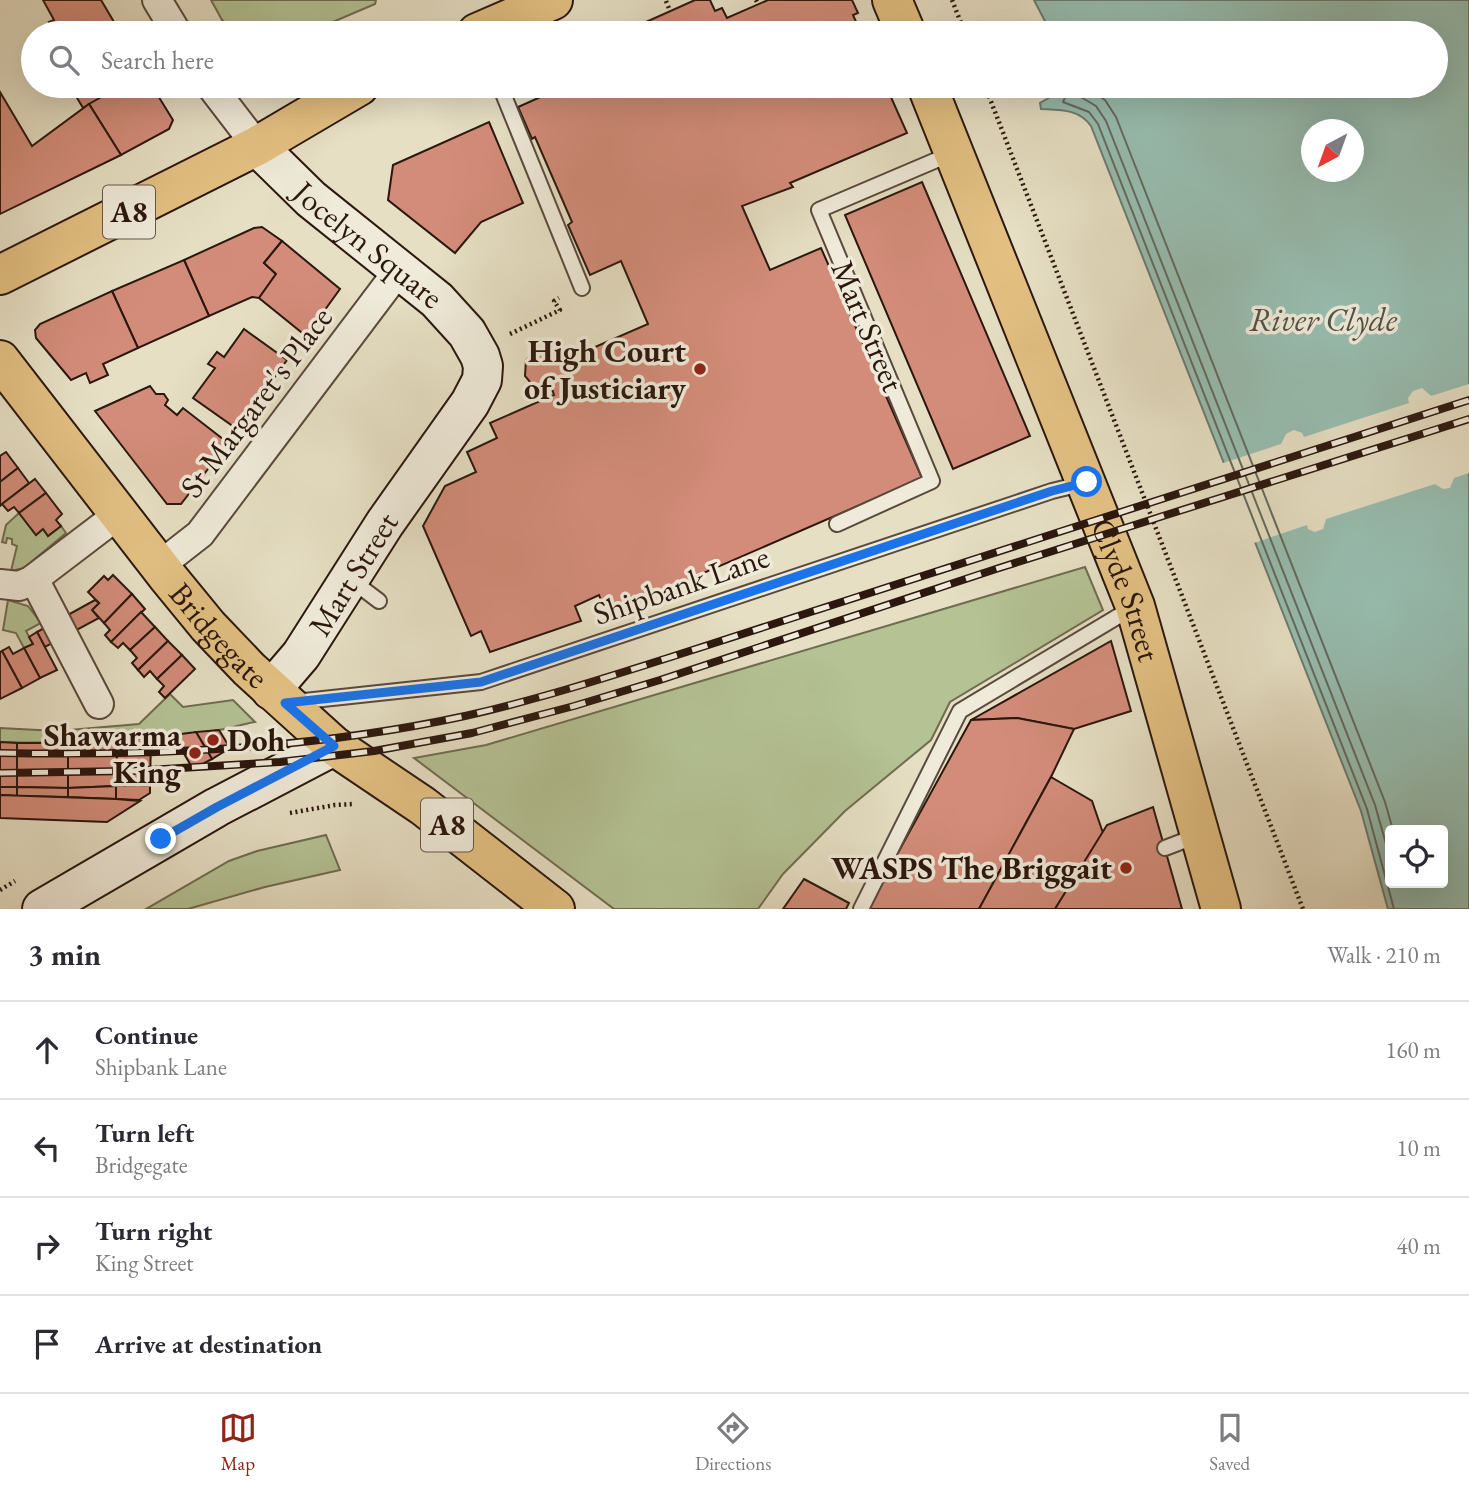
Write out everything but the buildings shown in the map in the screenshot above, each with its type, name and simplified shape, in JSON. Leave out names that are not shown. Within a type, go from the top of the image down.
[{"type":"main road","points":[[505,21],[553,0]]},
{"type":"main road","points":[[892,0],[901,21]]},
{"type":"main road","name":"A8","points":[[0,275],[257,146],[339,98]]},
{"type":"main road","name":"Clyde Street","points":[[932,98],[1135,606],[1221,909]]},
{"type":"main road","name":"Bridgegate","points":[[0,359],[208,626],[278,697],[334,746],[423,806],[555,909]]},
{"type":"street","points":[[157,0],[170,21]]},
{"type":"street","points":[[220,98],[257,146]]},
{"type":"street","name":"Jocelyn Square","points":[[257,146],[311,199],[450,314],[492,340]]},
{"type":"street","name":"St Margaret's Place","points":[[159,566],[200,534],[398,270]]},
{"type":"street","name":"Mart Street","points":[[278,697],[349,578],[477,391],[492,340]]},
{"type":"street","points":[[0,584],[19,586],[34,579],[119,514]]},
{"type":"street","points":[[34,579],[99,704]]},
{"type":"street","points":[[51,906],[217,807],[334,746]]},
{"type":"lane","points":[[504,98],[575,291]]},
{"type":"lane","name":"Mart Street","points":[[837,524],[933,481],[819,210],[954,152]]},
{"type":"lane","name":"Shipbank Lane","points":[[278,697],[481,682],[1052,491],[1087,482]]},
{"type":"lane","points":[[349,578],[379,601]]},
{"type":"lane","points":[[861,909],[960,711],[1135,606]]},
{"type":"lane","points":[[1165,848],[1200,834]]},
{"type":"path","points":[[952,0],[960,21]]},
{"type":"path","points":[[666,1],[670,11]]},
{"type":"path","points":[[990,98],[1303,909]]},
{"type":"path","points":[[492,340],[560,310],[554,301],[575,291]]},
{"type":"path","points":[[281,815],[335,805],[362,804]]},
{"type":"path","points":[[0,890],[22,877]]},
{"type":"green space","points":[[211,0],[376,0],[375,4],[335,21],[222,20]]},
{"type":"green space","points":[[19,513],[36,535],[43,529],[48,536],[61,526],[66,533],[24,568],[11,571],[17,546],[12,544],[12,539],[7,538],[6,543],[2,542],[6,525]]},
{"type":"green space","points":[[1085,567],[1103,610],[950,702],[931,740],[845,811],[783,874],[758,909],[614,909],[414,758],[486,745]]},
{"type":"green space","points":[[8,600],[28,606],[41,623],[26,631],[33,644],[24,648],[16,633],[3,630]]},
{"type":"green space","points":[[170,694],[183,707],[233,700],[255,722],[192,734],[137,739],[55,743],[0,742],[0,728],[57,731],[139,724]]},
{"type":"green space","points":[[326,835],[340,870],[265,887],[188,909],[146,909],[229,861],[257,851]]},
{"type":"water","name":"River Clyde","points":[[1034,0],[1469,0],[1469,909],[1388,909],[1361,811],[1091,126],[1075,113],[1041,109],[1040,103],[1048,98],[1448,98],[1448,21],[1045,21]]},
{"type":"pier","points":[[1469,384],[1469,473],[1454,478],[1450,488],[1443,489],[1435,484],[1326,519],[1323,529],[1315,532],[1308,529],[1307,525],[1251,544],[1220,464],[1281,444],[1286,434],[1294,430],[1302,433],[1304,437],[1409,403],[1408,398],[1413,391],[1422,388],[1431,396]]},
{"type":"railway","points":[[0,753],[117,753],[292,743],[408,727],[492,710],[648,664],[1469,400]]},
{"type":"railway","points":[[0,773],[131,771],[280,762],[374,751],[472,733],[660,680],[999,568],[1469,419]]},
{"type":"place","name":"High Court of Justiciary","points":[[700,369]]},
{"type":"place","name":"Doh","points":[[213,740]]},
{"type":"place","name":"Shawarma King","points":[[195,753]]},
{"type":"place","name":"WASPS The Briggait","points":[[1126,868]]},
{"type":"route","points":[[161,839],[334,746],[285,703],[481,682],[1052,491],[1087,482]]}]
